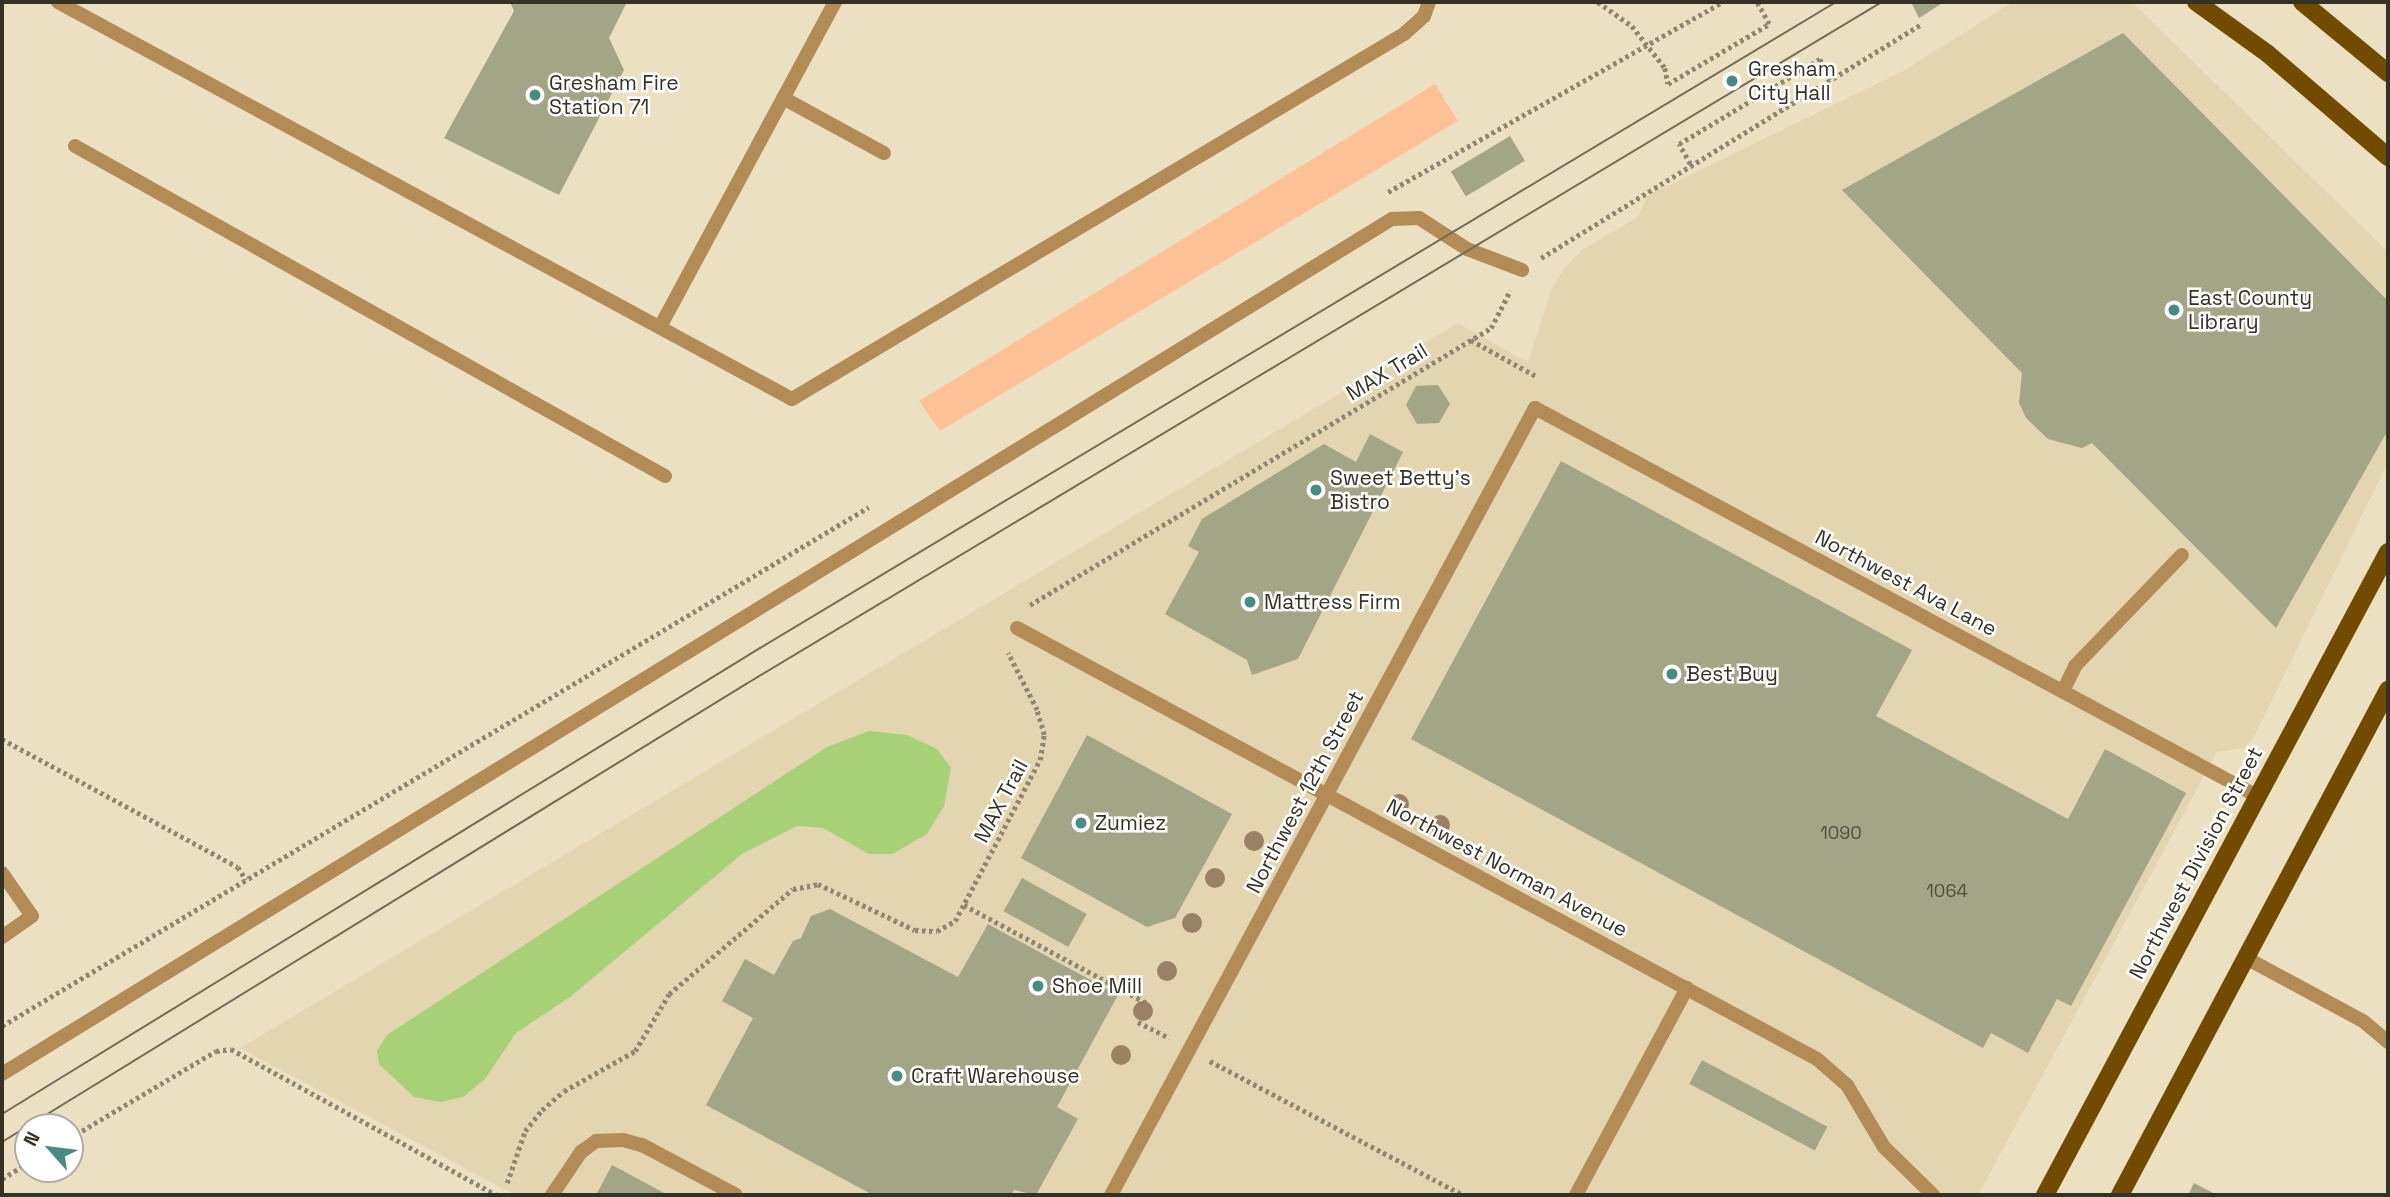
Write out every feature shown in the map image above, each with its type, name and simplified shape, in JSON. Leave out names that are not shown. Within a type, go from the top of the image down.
[{"type":"main road","points":[[2196,2],[2268,54],[2388,157]]},
{"type":"main road","points":[[2302,2],[2388,73]]},
{"type":"main road","name":"Northwest Division Street","points":[[2045,1195],[2388,552]]},
{"type":"main road","points":[[2120,1195],[2388,690]]},
{"type":"street","points":[[58,2],[792,399],[1404,33],[1424,16],[1429,2]]},
{"type":"street","points":[[660,327],[835,2]]},
{"type":"street","points":[[783,98],[884,153]]},
{"type":"street","points":[[75,146],[665,475]]},
{"type":"street","points":[[2,1074],[1392,219],[1419,218],[1467,249],[1522,270]]},
{"type":"street","name":"Northwest Ava Lane","points":[[1535,408],[2257,796]]},
{"type":"street","name":"Northwest 12th Street","points":[[1111,1195],[1535,408]]},
{"type":"street","points":[[2063,691],[2075,666],[2182,555]]},
{"type":"street","name":"Northwest Norman Avenue","points":[[1017,628],[1687,988],[1835,1073],[1884,1147],[1933,1195]]},
{"type":"street","points":[[2,873],[32,916],[2,937]]},
{"type":"street","points":[[2246,958],[2363,1021],[2388,1042]]},
{"type":"street","points":[[1576,1195],[1687,988]]},
{"type":"street","points":[[552,1195],[569,1166],[596,1142],[623,1140],[642,1145],[736,1195]]},
{"type":"path","points":[[1598,2],[1632,26],[1665,68],[1668,85],[1769,24],[1757,2]]},
{"type":"path","name":"MAX Trail","points":[[506,1183],[525,1131],[542,1110],[564,1091],[635,1051],[669,994],[793,889],[818,884],[915,930],[937,931],[955,921],[1040,760],[1044,735],[1037,710],[1006,649],[1030,605],[1490,328],[1522,270],[1690,164],[1920,25]]},
{"type":"path","points":[[1690,164],[1679,144],[1820,60],[1831,79]]},
{"type":"path","points":[[1470,340],[1536,376]]},
{"type":"path","points":[[2,739],[238,867],[246,880]]},
{"type":"path","points":[[964,905],[1149,1004],[1139,1022],[1463,1195]]},
{"type":"path","points":[[84,1130],[216,1051],[231,1049],[496,1195]]},
{"type":"shaded area","points":[[2013,2],[2132,2],[2388,252],[2388,462],[2254,737],[2244,748],[2217,752],[1978,1195],[515,1195],[240,1048],[1458,323],[1528,362],[1552,288],[1564,269],[1582,250],[1638,217],[1647,196],[1903,71]]},
{"type":"shaded area","points":[[1435,84],[1458,121],[940,431],[919,401]]},
{"type":"shaded area","points":[[869,731],[907,735],[937,749],[951,768],[944,806],[927,834],[892,854],[869,854],[823,828],[797,826],[742,854],[570,997],[516,1033],[485,1079],[463,1097],[441,1102],[414,1097],[379,1064],[377,1051],[387,1035],[827,747]]},
{"type":"building","points":[[510,2],[627,2],[609,38],[624,70],[559,195],[444,138],[514,11]]},
{"type":"building","points":[[1911,2],[1940,2],[1941,4],[1919,18]]},
{"type":"building","name":"East County Library","points":[[2123,33],[2388,301],[2388,430],[2276,628],[2092,443],[2082,448],[2048,439],[2026,418],[2019,403],[2022,373],[1842,190]]},
{"type":"building","points":[[1510,136],[1525,161],[1466,196],[1451,172]]},
{"type":"building","points":[[1438,385],[1450,404],[1439,423],[1417,424],[1406,405],[1416,386]]},
{"type":"building","points":[[1370,434],[1403,452],[1298,659],[1252,675],[1247,660],[1165,614],[1199,552],[1188,546],[1202,519],[1324,444],[1356,462]]},
{"type":"building","points":[[1561,461],[1912,650],[1876,716],[2068,819],[2105,749],[2186,793],[2071,1006],[2057,999],[2028,1053],[1991,1033],[1983,1048],[1411,739]]},
{"type":"building","points":[[1087,735],[1232,814],[1175,918],[1147,927],[1021,858]]},
{"type":"building","points":[[1022,878],[1087,914],[1068,947],[1004,911]]},
{"type":"building","name":"Craft Warehouse","points":[[830,909],[958,977],[988,924],[1118,995],[1057,1107],[1078,1119],[1036,1195],[1014,1190],[1011,1195],[873,1195],[706,1105],[753,1018],[722,1001],[745,959],[774,975],[793,941],[801,938],[811,916]]},
{"type":"building","points":[[1702,1060],[1827,1127],[1815,1151],[1689,1084]]},
{"type":"building","points":[[612,1165],[668,1195],[596,1195]]},
{"type":"building","points":[[2194,1183],[2217,1195],[2188,1195]]},
{"type":"tram line","points":[[2,1114],[760,648],[1836,2]]},
{"type":"tram line","points":[[2,1142],[746,684],[1882,2]]},
{"type":"place","name":"Gresham City Hall","points":[[1732,81]]},
{"type":"place","name":"Gresham Fire Station 71","points":[[535,95]]},
{"type":"place","name":"East County Library","points":[[2174,310]]},
{"type":"place","name":"Sweet Betty's Bistro","points":[[1316,490]]},
{"type":"place","name":"Mattress Firm","points":[[1250,602]]},
{"type":"place","name":"Best Buy","points":[[1672,674]]},
{"type":"place","name":"Zumiez","points":[[1081,823]]},
{"type":"place","name":"Shoe Mill","points":[[1038,986]]},
{"type":"place","name":"Craft Warehouse","points":[[897,1076]]}]
